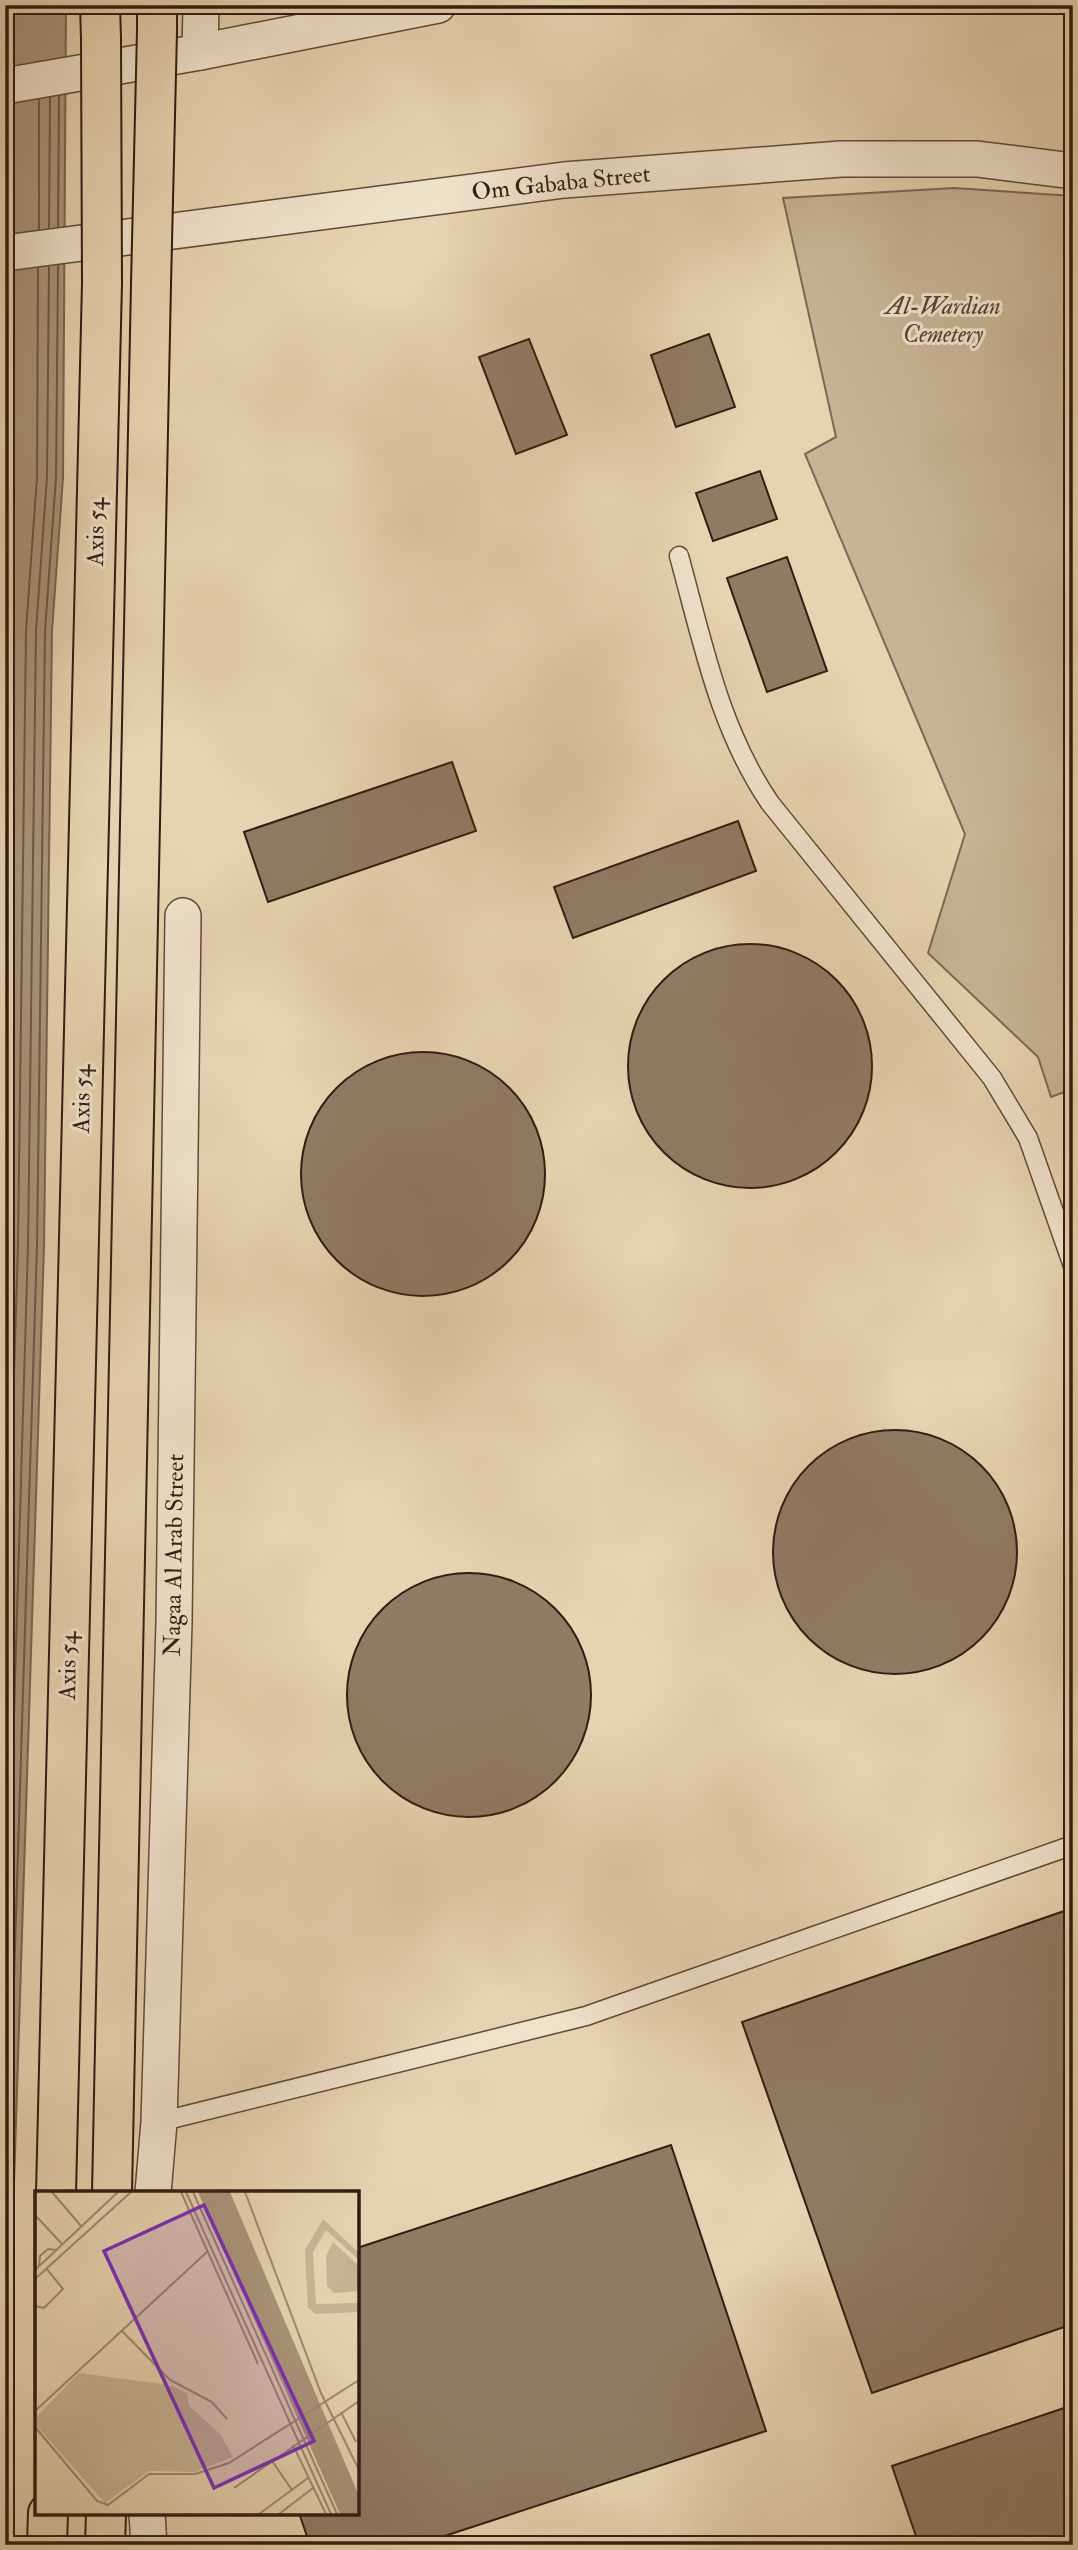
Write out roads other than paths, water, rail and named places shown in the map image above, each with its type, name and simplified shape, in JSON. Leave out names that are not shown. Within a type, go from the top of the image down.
[{"type":"highway","name":"Axis 54","points":[[112,2191],[157,18]]},
{"type":"highway","name":"Axis 54","points":[[56,2191],[102,283],[101,22]]},
{"type":"highway","points":[[47,2545],[48,2515]]},
{"type":"highway","points":[[105,2545],[106,2515]]},
{"type":"street","points":[[200,52],[201,5]]},
{"type":"street","points":[[5,86],[200,52],[438,5]]},
{"type":"street","name":"Om Gababa Street","points":[[5,253],[564,180],[841,159],[977,159],[1073,171]]},
{"type":"street","name":"Nagaa Al Arab Street","points":[[153,2191],[159,2122],[174,1623],[183,916]]},
{"type":"street","points":[[147,2515],[149,2545]]},
{"type":"lane","points":[[678,556],[721,708],[746,768],[770,803],[992,1078],[1028,1138],[1073,1266]]},
{"type":"lane","points":[[159,2122],[586,2015],[1073,1845]]},
{"type":"water","points":[[5,5],[66,5],[63,478],[52,631],[44,1246],[5,2466]]},
{"type":"park label","name":"Al-Wardian Cemetery","points":[[943,320]]}]
